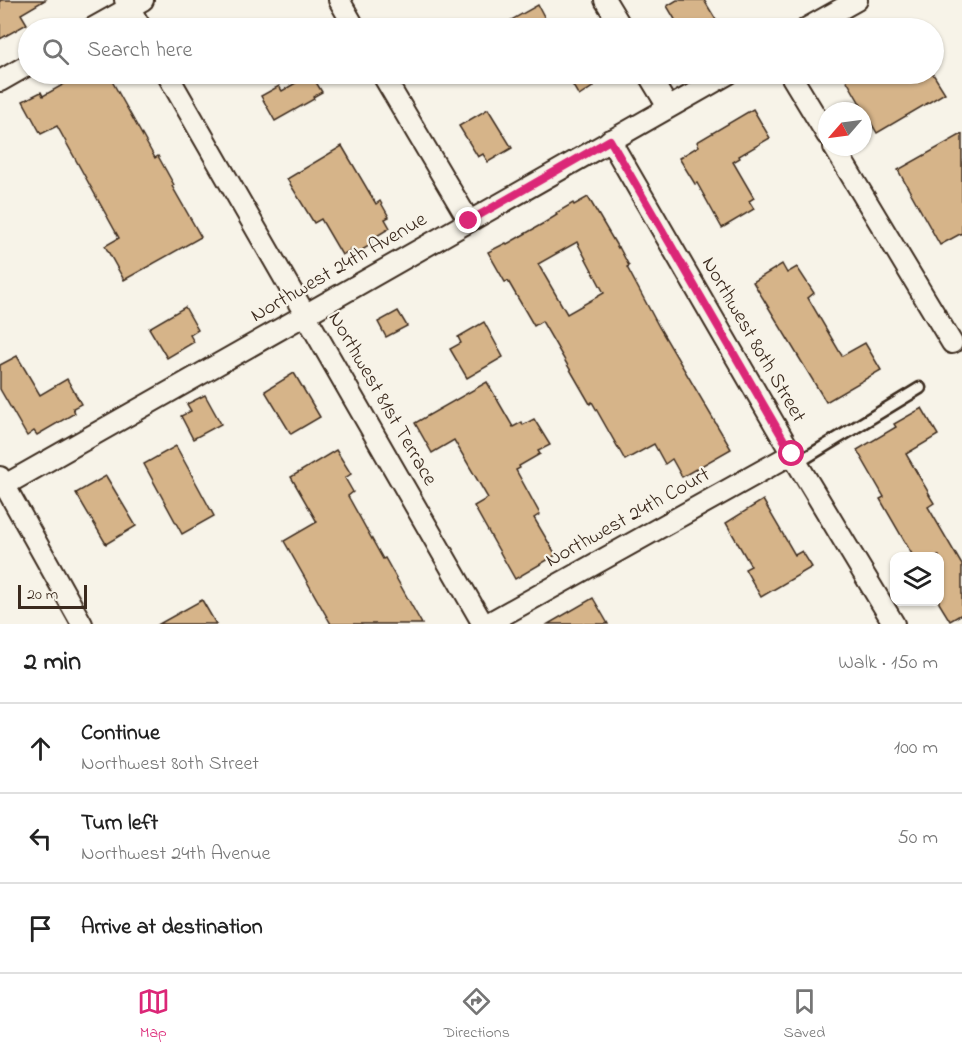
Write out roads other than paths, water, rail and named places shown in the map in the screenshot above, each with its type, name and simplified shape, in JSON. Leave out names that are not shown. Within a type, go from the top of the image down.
[{"type":"street","points":[[339,0],[349,18]]},
{"type":"street","points":[[605,0],[616,18]]},
{"type":"street","points":[[825,18],[857,0]]},
{"type":"street","points":[[109,18],[133,3],[138,18]]},
{"type":"street","points":[[0,81],[18,70]]},
{"type":"street","name":"Northwest 81st Terrace","points":[[173,84],[485,624]]},
{"type":"street","points":[[388,84],[469,221]]},
{"type":"street","points":[[654,84],[668,107]]},
{"type":"street","name":"Northwest 24th Avenue","points":[[2,481],[305,315],[710,84]]},
{"type":"street","points":[[796,84],[818,120]]},
{"type":"street","name":"Northwest 80th Street","points":[[610,140],[794,458],[894,624]]},
{"type":"street","points":[[839,156],[952,343]]},
{"type":"street","name":"Northwest 24th Court","points":[[485,624],[794,458]]},
{"type":"street","points":[[2,481],[82,624]]},
{"type":"lane","name":"Northwest 24th Court","points":[[794,458],[920,387]]}]
